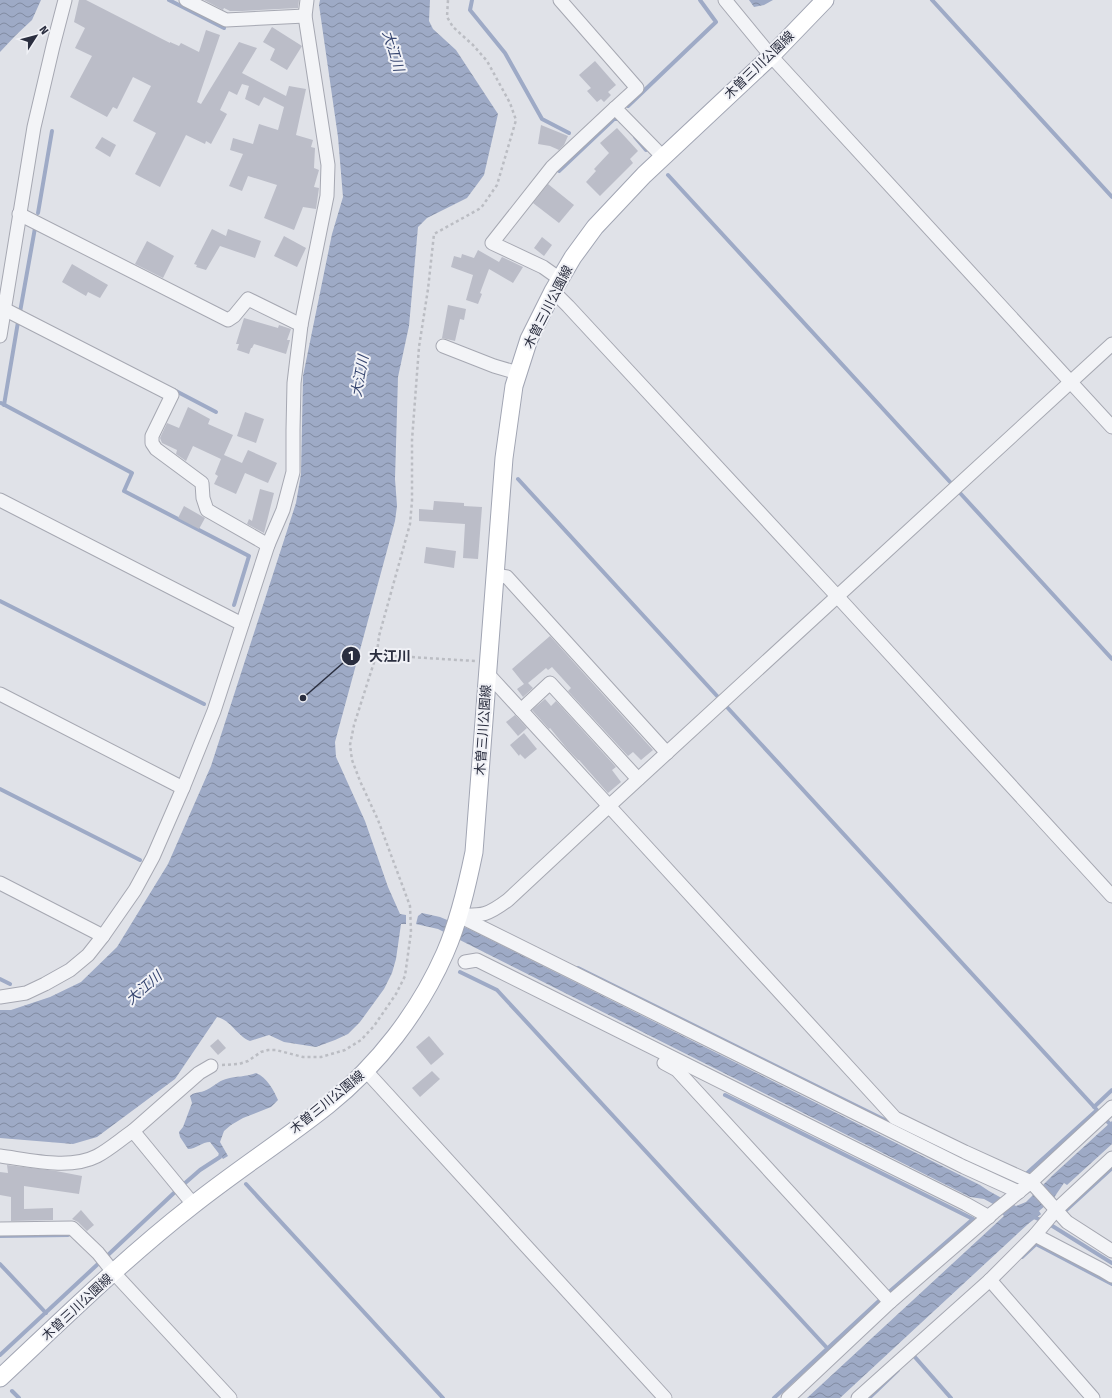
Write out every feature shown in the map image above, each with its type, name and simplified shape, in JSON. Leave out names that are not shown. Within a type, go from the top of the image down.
[{"type":"main road","name":"木曽三川公園線","points":[[0,1378],[114,1273],[193,1204],[328,1105],[366,1071],[391,1043],[412,1013],[433,977],[458,918],[468,884],[474,852],[504,458],[514,386],[528,339],[556,285],[573,257],[595,227],[644,175],[771,56],[825,0]]},
{"type":"street","points":[[0,336],[4,309],[4,288],[34,127],[65,0]]},
{"type":"street","points":[[186,0],[226,20],[305,16]]},
{"type":"street","points":[[0,997],[26,992],[70,970],[88,955],[135,890],[153,857],[214,711],[268,546],[283,510],[294,472],[294,383],[301,326],[327,196],[328,165],[305,16],[307,0]]},
{"type":"street","points":[[560,0],[637,88],[552,167],[492,243],[543,267],[556,285],[568,306],[1112,896]]},
{"type":"street","points":[[725,0],[771,56],[1112,427]]},
{"type":"street","points":[[615,108],[663,157]]},
{"type":"street","points":[[19,214],[228,320],[234,316],[248,299],[301,326]]},
{"type":"street","points":[[4,309],[172,395],[152,436],[152,443],[156,449],[202,482],[203,498],[208,510],[268,546]]},
{"type":"street","points":[[458,918],[479,916],[494,910],[508,900],[1112,344]]},
{"type":"street","points":[[443,346],[494,366],[518,373]]},
{"type":"street","points":[[0,500],[242,624]]},
{"type":"street","points":[[495,575],[507,577],[667,753]]},
{"type":"street","points":[[488,668],[521,710],[895,1118],[1034,1184],[1054,1211],[1067,1222],[1112,1251]]},
{"type":"street","points":[[521,710],[550,683],[638,779]]},
{"type":"street","points":[[0,694],[183,788]]},
{"type":"street","points":[[0,883],[103,936]]},
{"type":"street","points":[[458,918],[1018,1193]]},
{"type":"street","points":[[447,946],[465,962],[677,1070],[890,1302]]},
{"type":"street","points":[[465,962],[477,960],[966,1204],[991,1214]]},
{"type":"street","points":[[0,1156],[44,1162],[76,1163],[97,1156],[133,1131],[199,1073],[211,1066]]},
{"type":"street","points":[[366,1071],[666,1398]]},
{"type":"street","points":[[788,1398],[890,1302],[991,1214],[1018,1193],[1034,1184],[1112,1107]]},
{"type":"street","points":[[133,1131],[193,1204]]},
{"type":"street","points":[[858,1398],[990,1280],[1038,1232],[1054,1211],[1112,1158]]},
{"type":"street","points":[[0,1229],[72,1228],[98,1253],[114,1273],[230,1398]]},
{"type":"street","points":[[1038,1232],[1112,1276]]},
{"type":"street","points":[[990,1280],[1093,1398]]},
{"type":"path","points":[[211,1066],[239,1064],[248,1061],[261,1052],[268,1050],[276,1050],[304,1057],[321,1057],[345,1050],[361,1040],[374,1026],[396,994],[405,976],[411,932],[410,906],[378,820],[352,760],[350,745],[354,725],[377,653],[379,636],[410,524],[412,501],[412,440],[419,348],[428,289],[434,234],[481,208],[497,185],[516,120],[510,103],[487,61],[453,27],[447,17],[448,0]]},
{"type":"path","points":[[394,656],[488,668]]},
{"type":"water","points":[[0,0],[41,0],[32,20],[0,52]]},
{"type":"water","points":[[320,0],[430,0],[429,21],[433,29],[456,50],[498,114],[484,175],[467,198],[427,218],[418,227],[409,326],[398,377],[395,479],[397,506],[395,521],[335,742],[336,757],[365,821],[388,887],[400,914],[406,915],[406,924],[401,924],[396,959],[392,973],[384,989],[360,1022],[348,1034],[316,1047],[284,1042],[269,1035],[250,1041],[241,1036],[226,1021],[217,1017],[175,1079],[97,1137],[73,1144],[0,1138],[0,1010],[11,1010],[50,997],[81,982],[117,947],[168,864],[211,766],[296,503],[301,474],[303,376],[332,234],[343,197],[338,137],[319,5]]},
{"type":"water","points":[[749,0],[773,0],[764,5],[754,7]]},
{"type":"water","points":[[422,913],[440,917],[469,929],[980,1185],[1016,1206],[1026,1202],[1112,1121],[1112,1144],[1067,1185],[1064,1183],[1053,1199],[1039,1211],[1041,1214],[1028,1224],[840,1398],[807,1398],[1004,1216],[993,1204],[984,1199],[970,1197],[438,929],[416,924],[418,916]]},
{"type":"water","points":[[256,1073],[267,1081],[278,1100],[271,1107],[243,1118],[224,1131],[220,1142],[228,1156],[223,1159],[210,1142],[188,1149],[180,1137],[179,1132],[183,1127],[192,1103],[190,1096],[207,1090],[223,1080]]},
{"type":"building","points":[[79,0],[86,0],[170,43],[179,46],[181,43],[199,52],[206,30],[220,35],[197,102],[201,104],[239,42],[257,48],[242,73],[286,96],[289,86],[306,89],[296,135],[313,140],[311,147],[315,148],[314,168],[319,170],[314,187],[319,188],[316,209],[303,207],[294,230],[264,218],[277,185],[248,176],[242,191],[229,186],[243,154],[230,150],[233,138],[253,144],[259,124],[278,130],[284,107],[264,97],[259,106],[245,99],[249,86],[242,84],[237,95],[229,91],[220,110],[227,114],[211,144],[206,141],[205,144],[186,135],[160,187],[135,174],[156,133],[133,121],[151,86],[133,77],[117,109],[113,107],[107,117],[70,97],[92,56],[75,48],[85,28],[74,22]]},
{"type":"building","points":[[204,0],[299,0],[298,8],[230,11],[224,8],[223,10]]},
{"type":"building","points":[[272,27],[302,46],[287,70],[270,60],[275,49],[263,42]]},
{"type":"building","points":[[595,61],[616,85],[608,92],[611,95],[604,102],[601,99],[597,102],[587,91],[591,88],[579,75]]},
{"type":"building","points":[[541,125],[568,136],[564,145],[559,150],[550,146],[538,144]]},
{"type":"building","points":[[617,128],[638,151],[630,159],[633,163],[600,196],[586,182],[596,171],[594,169],[609,153],[600,143]]},
{"type":"building","points":[[102,137],[116,145],[110,157],[95,148]]},
{"type":"building","points":[[548,184],[574,205],[559,223],[533,203]]},
{"type":"building","points":[[212,229],[226,236],[228,229],[261,241],[255,258],[220,246],[206,270],[196,267],[197,265],[194,264]]},
{"type":"building","points":[[284,236],[306,248],[297,267],[274,256]]},
{"type":"building","points":[[542,237],[552,245],[544,256],[534,248]]},
{"type":"building","points":[[147,241],[174,256],[163,278],[135,264]]},
{"type":"building","points":[[478,250],[499,262],[502,257],[523,267],[513,283],[489,269],[480,293],[482,294],[478,304],[466,300],[473,275],[451,267],[454,256],[461,258],[462,254],[474,258]]},
{"type":"building","points":[[72,264],[108,285],[100,298],[88,292],[86,296],[62,282]]},
{"type":"building","points":[[448,305],[466,309],[464,320],[460,319],[455,341],[442,338]]},
{"type":"building","points":[[244,318],[278,328],[279,325],[291,329],[287,340],[290,340],[286,354],[254,344],[249,354],[237,350],[239,344],[236,344]]},
{"type":"building","points":[[188,407],[210,419],[208,424],[233,435],[224,455],[242,463],[248,450],[277,463],[268,483],[245,473],[236,494],[214,484],[218,476],[215,474],[221,459],[193,446],[186,461],[176,454],[177,450],[162,443],[160,438],[167,423],[179,428]]},
{"type":"building","points":[[245,412],[264,419],[256,443],[237,436]]},
{"type":"building","points":[[260,489],[274,493],[264,533],[247,524],[249,519],[252,521]]},
{"type":"building","points":[[434,501],[464,503],[464,506],[482,507],[478,559],[463,558],[465,524],[419,521],[419,509],[433,510]]},
{"type":"building","points":[[184,506],[205,518],[199,529],[178,518]]},
{"type":"building","points":[[426,547],[456,551],[454,568],[424,563]]},
{"type":"building","points":[[550,636],[653,750],[641,760],[633,752],[628,756],[568,691],[571,688],[552,667],[548,670],[546,668],[528,683],[533,688],[523,697],[517,689],[524,684],[512,669]]},
{"type":"building","points":[[545,699],[551,706],[556,701],[616,767],[612,770],[621,782],[608,793],[532,710]]},
{"type":"building","points":[[515,715],[527,728],[518,736],[506,722]]},
{"type":"building","points":[[524,733],[537,749],[525,759],[520,754],[519,756],[510,745]]},
{"type":"building","points":[[429,1036],[444,1054],[431,1065],[416,1047]]},
{"type":"building","points":[[218,1039],[226,1048],[218,1055],[210,1046]]},
{"type":"building","points":[[432,1071],[440,1079],[420,1097],[412,1088]]},
{"type":"building","points":[[7,1165],[82,1176],[79,1194],[24,1186],[24,1209],[53,1208],[53,1220],[11,1221],[11,1197],[0,1195],[0,1172],[8,1173]]},
{"type":"building","points":[[81,1210],[94,1225],[87,1231],[78,1222],[72,1219]]},
{"type":"waterway","points":[[169,0],[224,28]]},
{"type":"waterway","points":[[472,0],[470,10],[505,53],[542,119],[569,133]]},
{"type":"waterway","points":[[628,106],[716,22],[700,0]]},
{"type":"waterway","points":[[932,0],[1112,197]]},
{"type":"waterway","points":[[559,171],[614,119],[619,119],[621,122]]},
{"type":"waterway","points":[[38,213],[52,131]]},
{"type":"waterway","points":[[635,137],[646,150]]},
{"type":"waterway","points":[[668,175],[951,483]]},
{"type":"waterway","points":[[20,312],[35,228]]},
{"type":"waterway","points":[[4,405],[18,322]]},
{"type":"waterway","points":[[174,390],[216,412]]},
{"type":"waterway","points":[[1,403],[132,473],[124,491],[249,556],[234,605]]},
{"type":"waterway","points":[[518,479],[718,697]]},
{"type":"waterway","points":[[960,493],[1112,659]]},
{"type":"waterway","points":[[0,601],[204,704]]},
{"type":"waterway","points":[[726,706],[1097,1110],[1025,1175]]},
{"type":"waterway","points":[[0,789],[140,860]]},
{"type":"waterway","points":[[578,968],[895,1125]]},
{"type":"waterway","points":[[460,972],[497,990],[828,1349]]},
{"type":"waterway","points":[[0,979],[10,984]]},
{"type":"waterway","points":[[1094,1107],[1112,1090]]},
{"type":"waterway","points":[[725,1095],[973,1219],[889,1292]]},
{"type":"waterway","points":[[1105,1119],[1112,1126]]},
{"type":"waterway","points":[[942,1148],[992,1173]]},
{"type":"waterway","points":[[184,1184],[200,1170],[220,1157],[221,1153]]},
{"type":"waterway","points":[[1064,1212],[1112,1168]]},
{"type":"waterway","points":[[246,1184],[443,1398]]},
{"type":"waterway","points":[[109,1254],[175,1192]]},
{"type":"waterway","points":[[1031,1216],[1046,1222],[1112,1263]]},
{"type":"waterway","points":[[0,1236],[68,1235]]},
{"type":"waterway","points":[[1022,1257],[1036,1244],[1112,1284]]},
{"type":"waterway","points":[[0,1355],[99,1263]]},
{"type":"waterway","points":[[0,1264],[46,1313]]},
{"type":"waterway","points":[[774,1398],[880,1300]]},
{"type":"waterway","points":[[914,1356],[951,1398]]},
{"type":"waterway","points":[[869,1398],[898,1370]]},
{"type":"waterway","points":[[12,1391],[19,1398]]},
{"type":"place","name":"大江川","points":[[303,698]]}]
